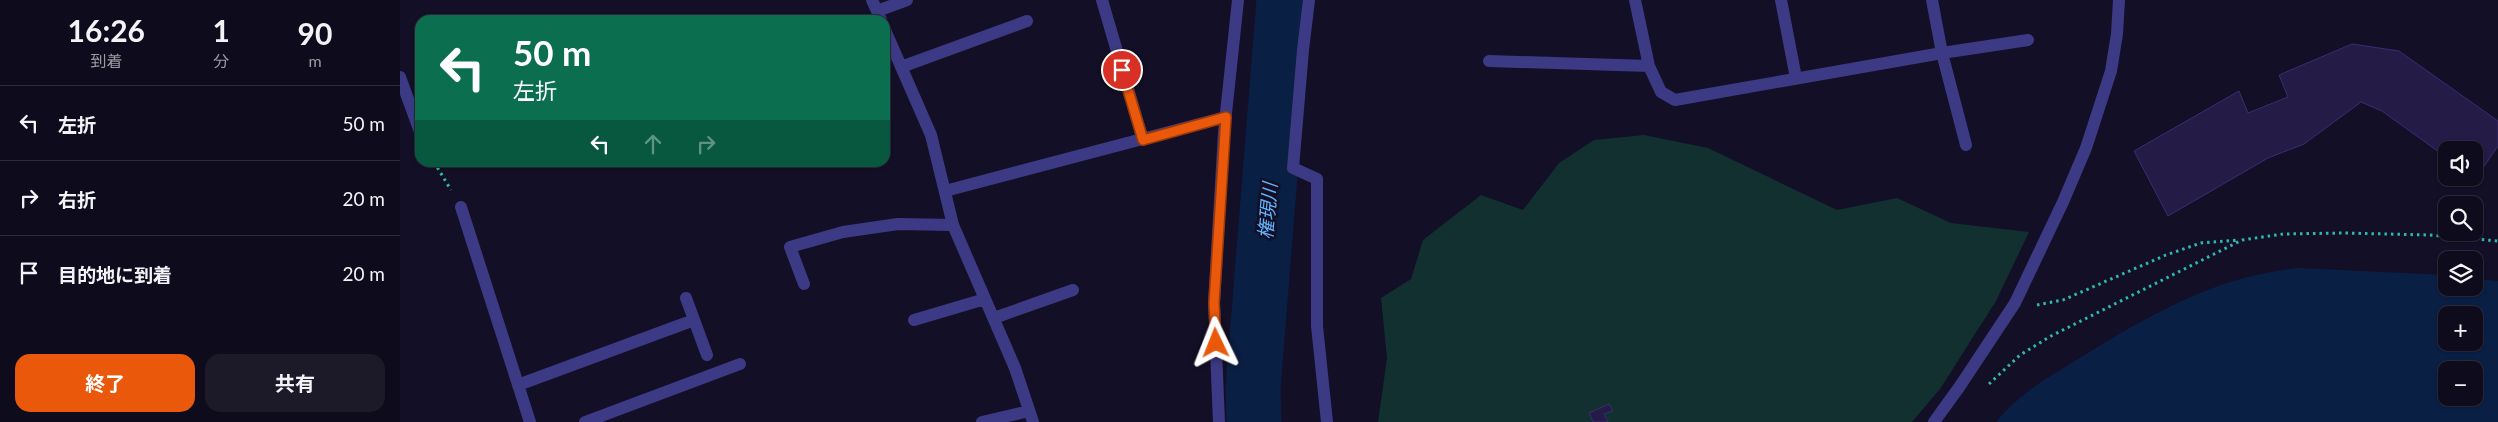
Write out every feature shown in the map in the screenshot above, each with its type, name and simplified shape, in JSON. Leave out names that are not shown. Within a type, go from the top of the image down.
[{"type":"street","points":[[877,10],[907,0]]},
{"type":"street","points":[[1102,0],[1143,140]]},
{"type":"street","points":[[1219,422],[1214,303],[1226,117],[1238,0]]},
{"type":"street","points":[[1309,0],[1293,168],[1318,179],[1317,326],[1327,422]]},
{"type":"street","points":[[1635,0],[1649,66],[1661,92],[1675,100],[1942,53],[2028,40]]},
{"type":"street","points":[[1781,0],[1796,78]]},
{"type":"street","points":[[1932,0],[1942,53],[1966,145]]},
{"type":"street","points":[[1934,422],[2015,302],[2086,148],[2111,72],[2117,34],[2119,0]]},
{"type":"street","points":[[901,67],[1027,21]]},
{"type":"street","points":[[890,42],[931,135],[953,225],[994,318],[1031,416],[982,422]]},
{"type":"street","points":[[1489,61],[1649,66]]},
{"type":"street","points":[[400,77],[415,118]]},
{"type":"street","points":[[946,191],[1226,117]]},
{"type":"street","points":[[461,207],[530,422]]},
{"type":"street","points":[[804,284],[790,247],[843,232],[889,226],[953,225]]},
{"type":"street","points":[[994,318],[1073,290]]},
{"type":"street","points":[[686,298],[707,355]]},
{"type":"street","points":[[914,320],[985,299]]},
{"type":"street","points":[[518,385],[694,320]]},
{"type":"street","points":[[585,422],[740,364]]},
{"type":"path","points":[[437,167],[461,207]]},
{"type":"path","points":[[2015,302],[2032,305],[2063,300],[2175,252],[2201,243],[2283,234],[2343,233],[2429,235],[2498,241]]},
{"type":"path","points":[[1983,392],[2020,355],[2051,336],[2242,240]]},
{"type":"green space","points":[[1644,135],[1708,148],[1837,210],[1897,198],[1951,223],[2029,232],[1996,301],[1940,389],[1912,422],[1378,422],[1387,358],[1381,298],[1411,279],[1423,240],[1481,195],[1523,210],[1559,163],[1594,140]]},
{"type":"water","points":[[2299,268],[2438,275],[2438,296],[2483,296],[2483,280],[2498,281],[2498,422],[1996,422],[2015,402],[2036,385],[2109,340],[2160,311],[2213,288],[2269,272]]},
{"type":"building","points":[[2352,44],[2399,51],[2498,121],[2498,146],[2483,168],[2483,141],[2438,141],[2438,151],[2382,111],[2361,102],[2304,144],[2268,158],[2168,216],[2134,151],[2239,91],[2248,113],[2288,97],[2279,75]]},
{"type":"building","points":[[1609,404],[1613,411],[1604,414],[1608,422],[1593,422],[1589,413]]},
{"type":"waterway","name":"権現川","points":[[1254,422],[1253,388],[1284,0]]},
{"type":"route","points":[[1122,70],[1143,140],[1226,117],[1214,303],[1216,343]]}]
